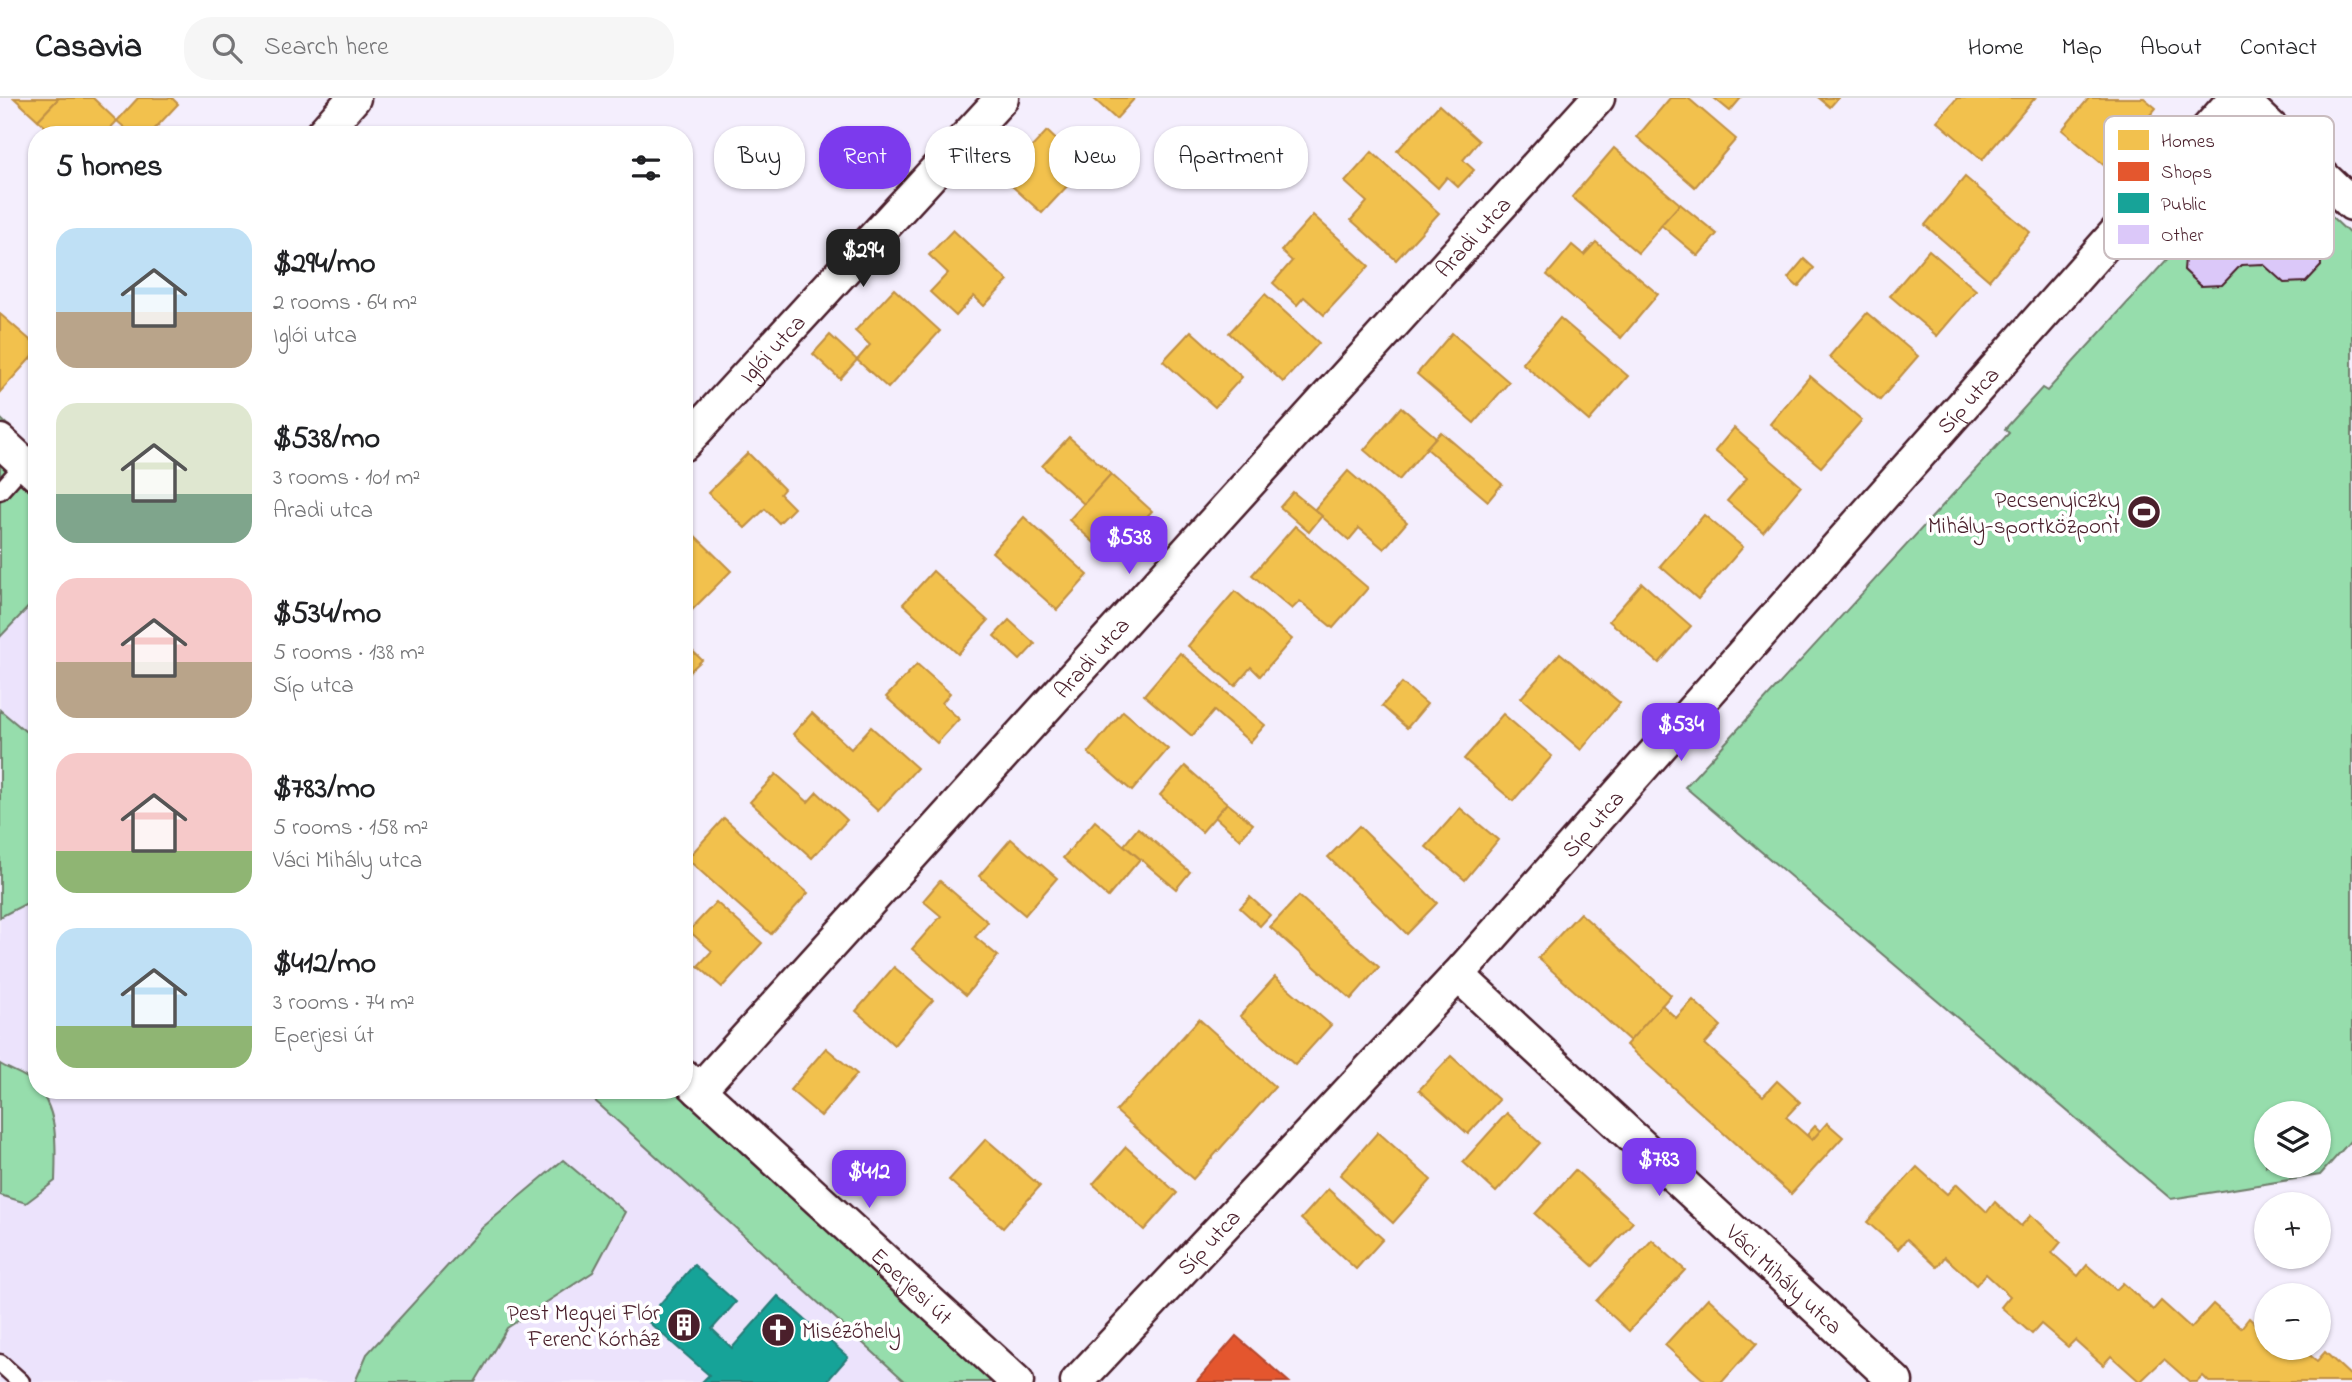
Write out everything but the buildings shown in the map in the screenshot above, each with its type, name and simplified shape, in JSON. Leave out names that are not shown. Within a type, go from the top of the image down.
[{"type":"street","points":[[329,126],[354,98]]},
{"type":"street","name":"Iglói utca","points":[[693,434],[1002,98]]},
{"type":"street","name":"Aradi utca","points":[[693,1082],[1598,98]]},
{"type":"street","points":[[2238,98],[2257,116]]},
{"type":"street","name":"Síp utca","points":[[2222,116],[2238,98]]},
{"type":"street","points":[[2334,187],[2352,204]]},
{"type":"street","name":"Síp utca","points":[[1077,1382],[1458,975],[2104,249]]},
{"type":"street","points":[[0,442],[28,460]]},
{"type":"street","name":"Váci Mihály utca","points":[[1458,975],[1896,1382]]},
{"type":"street","name":"Eperjesi út","points":[[693,1084],[1017,1382]]},
{"type":"lane","points":[[0,491],[28,467]]},
{"type":"lane","points":[[0,1363],[21,1382]]},
{"type":"shaded area","points":[[28,607],[28,1099],[593,1099],[906,1382],[0,1382],[0,637]]},
{"type":"green space","name":"Pecsenyiczky Mihály-sportközpont","points":[[2334,219],[2352,236],[2352,1139],[2331,1163],[2331,1101],[2254,1101],[2254,1178],[2301,1178],[2171,1199],[1685,787],[2009,433],[2005,429],[2042,388],[2047,391],[2167,259],[2334,259]]},
{"type":"green space","points":[[0,418],[28,444],[28,607],[0,637]]},
{"type":"green space","points":[[0,710],[28,733],[28,903],[0,917]]},
{"type":"green space","points":[[0,1064],[28,1079],[28,1099],[45,1099],[52,1116],[56,1154],[55,1181],[26,1203],[0,1195]]},
{"type":"green space","points":[[693,1098],[1011,1382],[906,1382],[593,1099]]},
{"type":"green space","points":[[563,1160],[625,1212],[593,1272],[507,1328],[475,1382],[355,1382],[367,1354],[483,1227]]},
{"type":"place","name":"Pecsenyiczky Mihály-sportközpont","points":[[2144,512]]},
{"type":"place","name":"Pest Megyei Flór Ferenc Kórház","points":[[684,1325]]},
{"type":"place","name":"Misézőhely","points":[[778,1330]]}]
